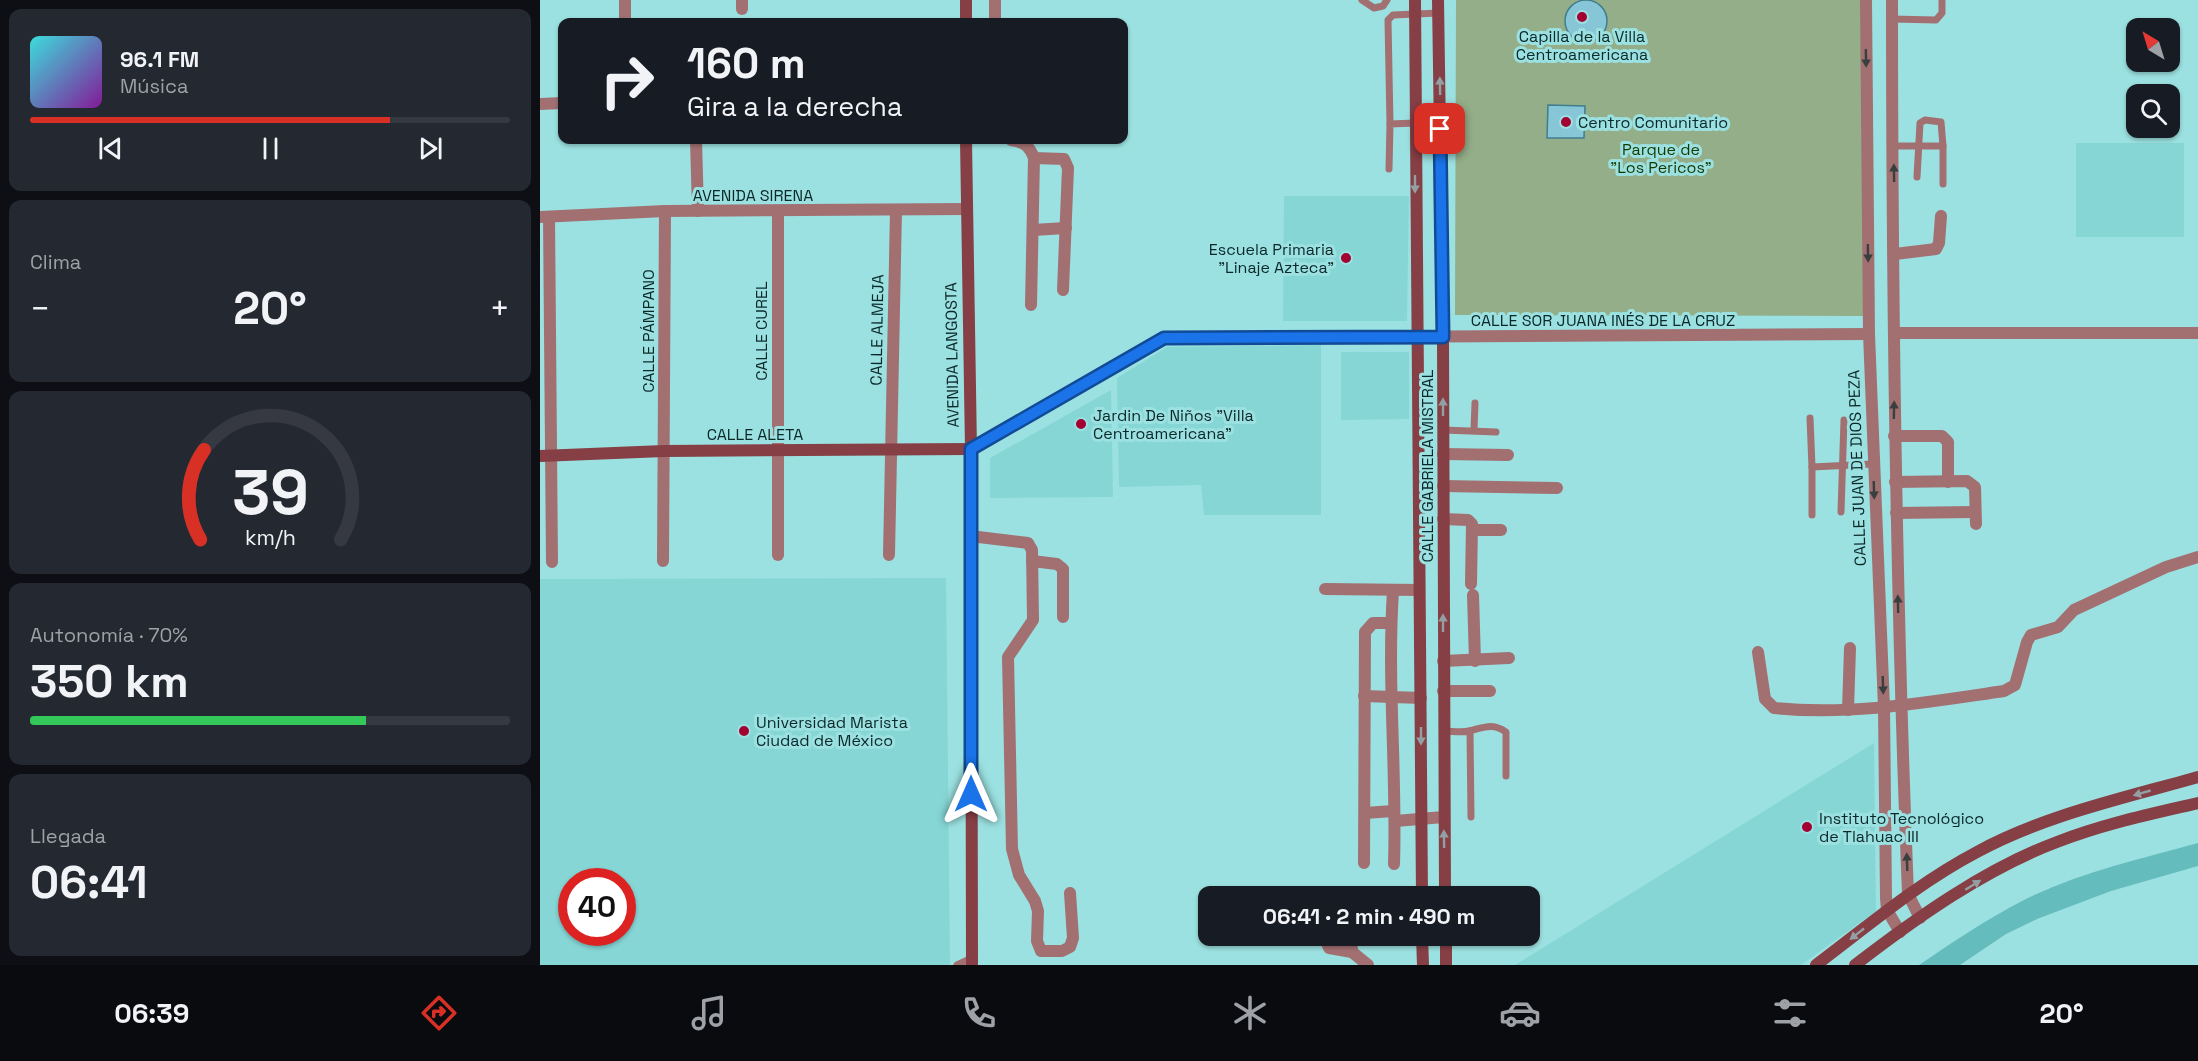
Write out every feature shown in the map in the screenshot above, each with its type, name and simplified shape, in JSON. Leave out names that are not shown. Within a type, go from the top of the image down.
[{"type":"street","points":[[625,0],[625,18]]},
{"type":"street","points":[[966,0],[966,18]]},
{"type":"street","points":[[995,0],[995,18]]},
{"type":"street","name":"CALLE GABRIELA MISTRAL","points":[[1415,0],[1415,338],[1422,886]]},
{"type":"street","name":"CALLE JUAN DE DIOS PEZA","points":[[1866,0],[1869,334],[1884,707],[1887,910],[1900,932]]},
{"type":"street","points":[[1893,0],[1894,436],[1901,706],[1908,894],[1920,918]]},
{"type":"street","name":"CALLE GABRIELA MISTRAL","points":[[1439,6],[1445,886]]},
{"type":"street","points":[[540,104],[558,104]]},
{"type":"street","points":[[696,144],[698,211]]},
{"type":"street","name":"AVENIDA LANGOSTA","points":[[966,144],[971,449],[972,962]]},
{"type":"street","points":[[1026,144],[1030,147],[1034,158],[1031,305]]},
{"type":"street","points":[[1034,158],[1064,159],[1066,162],[1063,290]]},
{"type":"street","name":"AVENIDA SIRENA","points":[[545,217],[664,211],[966,209]]},
{"type":"street","name":"CALLE ALMEJA","points":[[890,555],[890,450],[896,210]]},
{"type":"street","name":"CALLE PÁMPANO","points":[[663,561],[664,211]]},
{"type":"street","name":"CALLE CUREL","points":[[778,212],[778,555]]},
{"type":"street","points":[[1895,254],[1936,249],[1940,243],[1941,216]]},
{"type":"street","points":[[545,217],[546,456],[552,562]]},
{"type":"street","points":[[1033,230],[1066,228]]},
{"type":"street","points":[[1895,333],[2198,333]]},
{"type":"street","name":"CALLE SOR JUANA INÉS DE LA CRUZ","points":[[971,449],[1164,338],[1869,334]]},
{"type":"street","points":[[1894,436],[1942,436],[1948,442],[1948,482]]},
{"type":"street","name":"CALLE ALETA","points":[[546,456],[664,451],[971,449]]},
{"type":"street","points":[[1443,454],[1508,455]]},
{"type":"street","points":[[1895,482],[1967,481],[1976,487],[1976,518],[1896,513]]},
{"type":"street","points":[[1443,486],[1557,488]]},
{"type":"street","points":[[1443,519],[1468,520],[1472,524],[1475,661]]},
{"type":"street","points":[[1472,530],[1501,530]]},
{"type":"street","points":[[970,536],[1028,543],[1032,561],[1033,620],[1008,657],[1011,838],[1019,875],[1031,893],[1038,911],[1037,941],[1041,951],[1062,951],[1070,947],[1073,938],[1070,893]]},
{"type":"street","points":[[1758,652],[1765,699],[1774,708],[1848,710],[1901,706],[2004,690],[2015,685],[2031,635],[2058,627],[2074,610],[2166,567],[2198,557]]},
{"type":"street","points":[[1032,561],[1057,564],[1063,569],[1063,617]]},
{"type":"street","points":[[1325,589],[1419,590]]},
{"type":"street","points":[[1393,591],[1391,697],[1394,864]]},
{"type":"street","points":[[1364,863],[1365,632],[1373,623],[1391,623]]},
{"type":"street","points":[[1848,710],[1850,648]]},
{"type":"street","points":[[1443,661],[1509,658]]},
{"type":"street","points":[[1443,691],[1490,691]]},
{"type":"street","points":[[1364,696],[1421,698]]},
{"type":"street","points":[[1816,965],[1908,894],[1977,852],[2052,819],[2198,777]]},
{"type":"street","points":[[1856,965],[1920,918],[2017,860],[2056,842],[2118,822],[2198,803]]},
{"type":"street","points":[[1365,813],[1421,819],[1444,817]]},
{"type":"street","points":[[1328,946],[1352,952],[1368,965]]},
{"type":"street","points":[[1352,946],[1352,952]]},
{"type":"street","points":[[1422,946],[1423,965]]},
{"type":"street","points":[[1446,946],[1446,965]]},
{"type":"lane","points":[[1362,0],[1374,8],[1383,6],[1387,0]]},
{"type":"lane","points":[[1893,19],[1936,20],[1942,13],[1942,0]]},
{"type":"lane","points":[[1389,169],[1388,20],[1393,15],[1415,14],[1439,6]]},
{"type":"lane","points":[[1917,177],[1920,123],[1937,120],[1943,125],[1943,184]]},
{"type":"lane","points":[[1390,123],[1415,123]]},
{"type":"lane","points":[[1893,146],[1943,146]]},
{"type":"lane","points":[[1474,430],[1475,404]]},
{"type":"lane","points":[[1810,418],[1812,515]]},
{"type":"lane","points":[[1841,512],[1844,420]]},
{"type":"lane","points":[[1443,430],[1496,432]]},
{"type":"lane","points":[[1812,467],[1873,464]]},
{"type":"lane","points":[[1444,731],[1470,731],[1480,726],[1501,728],[1506,732],[1506,776]]},
{"type":"lane","points":[[1470,731],[1471,817]]},
{"type":"lane","points":[[957,965],[972,962]]},
{"type":"shaded area","points":[[2076,143],[2184,143],[2184,237],[2076,237]]},
{"type":"shaded area","name":"Escuela Primaria \"Linaje Azteca\"","points":[[1284,196],[1409,196],[1407,321],[1283,321]]},
{"type":"shaded area","points":[[1321,345],[1321,515],[1204,515],[1201,485],[1119,487],[1117,378],[1167,347]]},
{"type":"shaded area","points":[[1341,352],[1409,352],[1409,419],[1341,420]]},
{"type":"shaded area","name":"Jardin De Niños \"Villa Centroamericana\"","points":[[1111,390],[1113,497],[990,498],[990,458]]},
{"type":"shaded area","name":"Universidad Marista Ciudad de México","points":[[946,578],[950,965],[540,965],[540,579]]},
{"type":"shaded area","name":"Instituto Tecnológico de Tlahuac III","points":[[1874,743],[1876,911],[1801,965],[1515,965]]},
{"type":"shaded area","points":[[2198,843],[2198,866],[2111,891],[2037,919],[2006,934],[1960,965],[1919,965],[1997,915],[2045,890],[2110,867]]},
{"type":"green space","name":"Parque de \"Los Pericos\"","points":[[1456,0],[1866,0],[1868,316],[1455,315]]},
{"type":"building","points":[[1586,0],[1594,1],[1601,6],[1606,13],[1606,29],[1601,36],[1594,41],[1586,42],[1578,41],[1571,36],[1566,29],[1565,21],[1566,13],[1571,6],[1578,1]]},
{"type":"building","name":"Centro Comunitario","points":[[1548,105],[1585,106],[1584,138],[1547,138]]},
{"type":"place","name":"Capilla de la Villa Centroamericana","points":[[1582,17]]},
{"type":"place","name":"Centro Comunitario","points":[[1566,122]]},
{"type":"place","name":"Escuela Primaria \"Linaje Azteca\"","points":[[1346,258]]},
{"type":"place","name":"Jardin De Niños \"Villa Centroamericana\"","points":[[1081,424]]},
{"type":"place","name":"Universidad Marista Ciudad de México","points":[[744,731]]},
{"type":"place","name":"Instituto Tecnológico de Tlahuac III","points":[[1807,827]]},
{"type":"route","points":[[971,794],[971,449],[1164,338],[1443,337],[1440,129]]}]
